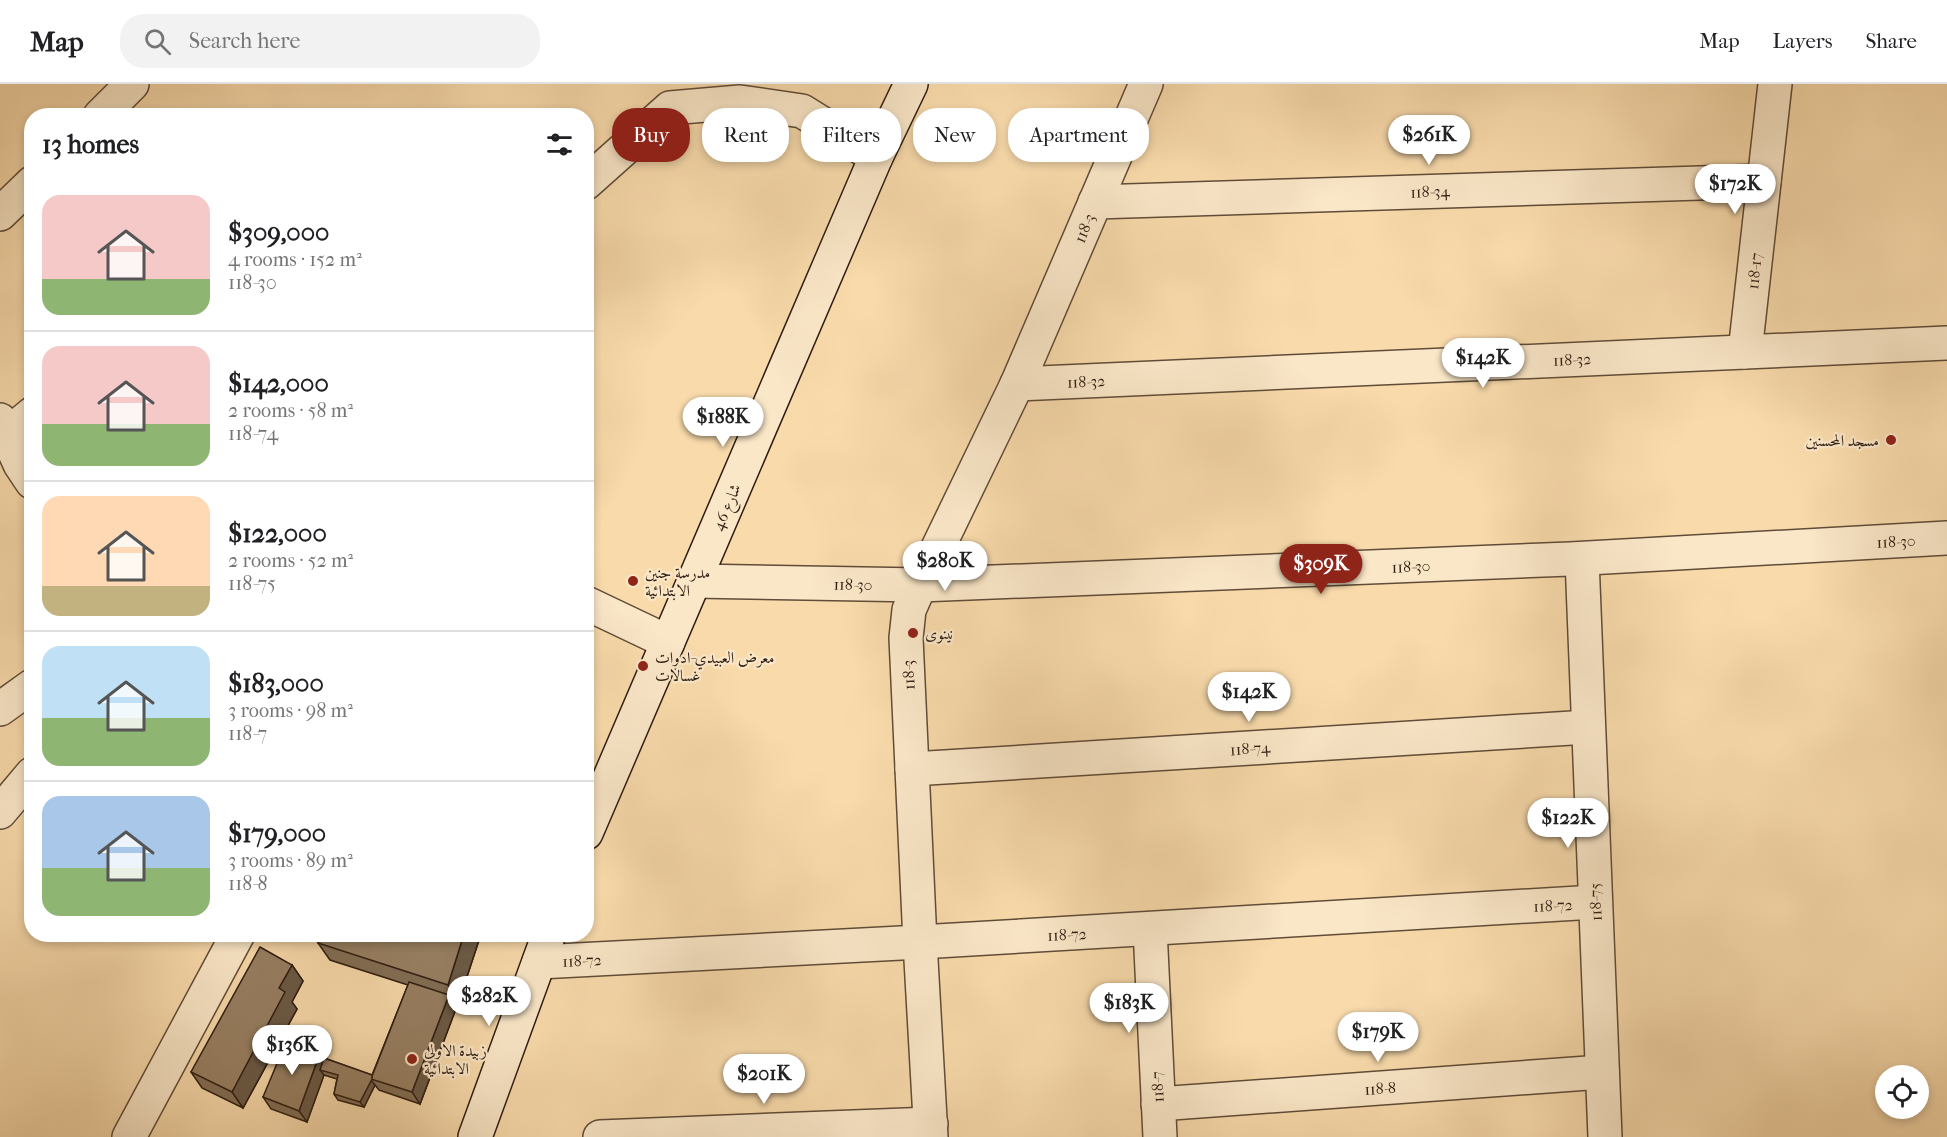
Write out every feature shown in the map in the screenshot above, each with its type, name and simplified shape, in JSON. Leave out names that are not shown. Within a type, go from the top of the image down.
[{"type":"street","points":[[108,108],[132,84]]},
{"type":"street","name":"شارع 46","points":[[899,108],[911,84]]},
{"type":"street","name":"118-3","points":[[931,1130],[906,638],[909,610],[1017,384],[1146,84]]},
{"type":"street","name":"118-17","points":[[1745,352],[1775,84]]},
{"type":"street","points":[[594,174],[666,96],[740,102],[801,111]]},
{"type":"street","name":"شارع 46","points":[[594,814],[874,162]]},
{"type":"street","name":"118-34","points":[[1095,202],[1764,181]]},
{"type":"street","points":[[0,214],[24,191]]},
{"type":"street","name":"118-32","points":[[1017,384],[1947,343]]},
{"type":"street","points":[[13,423],[17,474]]},
{"type":"street","name":"118-30","points":[[694,581],[920,585],[1582,559],[1947,538]]},
{"type":"street","name":"118-75","points":[[1582,559],[1605,1137]]},
{"type":"street","points":[[594,607],[668,642]]},
{"type":"street","points":[[0,709],[24,692]]},
{"type":"street","name":"118-74","points":[[912,769],[1588,727]]},
{"type":"street","points":[[0,812],[24,784]]},
{"type":"street","name":"118-72","points":[[544,948],[920,942],[1595,902]]},
{"type":"street","name":"118-7","points":[[1149,929],[1160,1137]]},
{"type":"street","points":[[129,1137],[234,942]]},
{"type":"street","points":[[476,1137],[544,948]]},
{"type":"street","name":"118-8","points":[[1158,1104],[1602,1072]]},
{"type":"street","points":[[600,1137],[931,1130]]},
{"type":"building","points":[[318,942],[461,942],[448,985]]},
{"type":"building","points":[[260,947],[292,965],[279,988],[285,992],[232,1092],[191,1072]]},
{"type":"building","points":[[409,982],[449,995],[412,1092],[371,1079]]},
{"type":"building","points":[[286,1042],[320,1053],[299,1111],[263,1097]]},
{"type":"building","points":[[324,1058],[372,1075],[360,1102],[334,1094],[338,1075],[320,1070]]},
{"type":"place","name":"مسجد المحسنين","points":[[1891,440]]},
{"type":"place","name":"مدرسة جنين الابتدائية","points":[[633,581]]},
{"type":"place","name":"نينوى","points":[[913,633]]},
{"type":"place","name":"معرض العبيدي-ادوات غسالات","points":[[643,666]]},
{"type":"place","name":"زبيدة الاولى الابتدائية","points":[[412,1059]]}]
